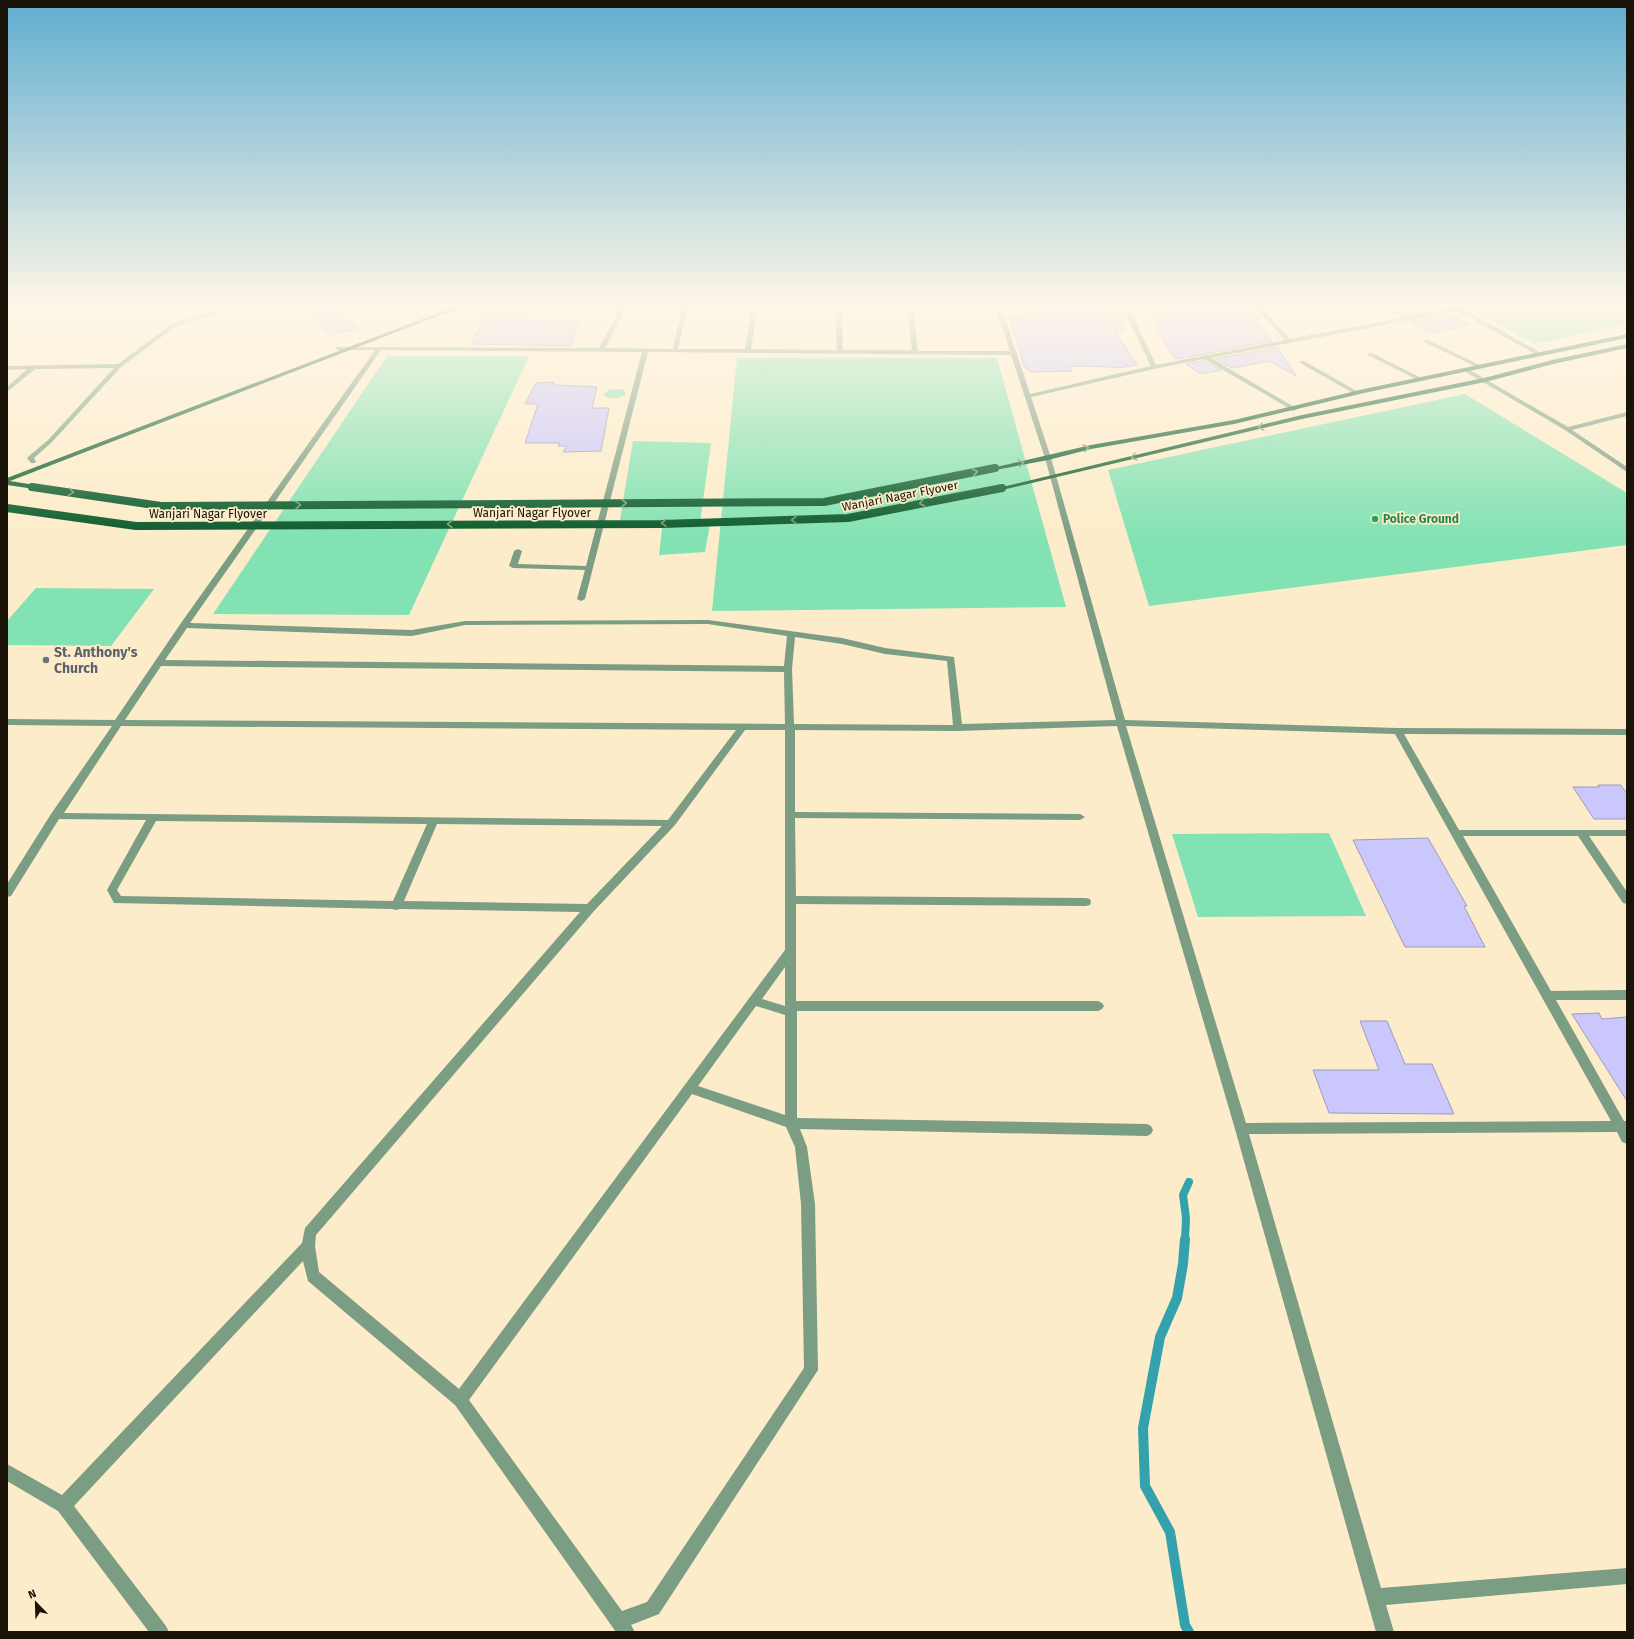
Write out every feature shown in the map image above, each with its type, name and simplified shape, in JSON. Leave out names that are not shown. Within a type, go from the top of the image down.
[{"type":"main road","points":[[7,473],[246,382]]},
{"type":"main road","points":[[7,480],[261,382]]},
{"type":"main road","name":"Wanjari Nagar Flyover","points":[[7,483],[161,506],[824,502],[1048,458],[1091,447],[1234,422],[1357,393],[1410,382]]},
{"type":"main road","name":"Wanjari Nagar Flyover","points":[[7,508],[136,526],[662,524],[848,518],[1053,477],[1302,417],[1473,382]]},
{"type":"street","points":[[7,390],[16,382]]},
{"type":"street","points":[[34,462],[30,458],[50,441],[104,382]]},
{"type":"street","points":[[7,892],[117,722],[355,382]]},
{"type":"street","points":[[581,599],[637,382]]},
{"type":"street","points":[[1024,382],[1048,458],[1121,723],[1241,1129],[1385,1632]]},
{"type":"street","points":[[1028,396],[1087,382]]},
{"type":"street","points":[[1248,382],[1294,409]]},
{"type":"street","points":[[1338,382],[1357,393]]},
{"type":"street","points":[[1489,382],[1567,428],[1627,470]]},
{"type":"street","points":[[1567,428],[1627,414]]},
{"type":"street","points":[[518,551],[513,566],[589,568]]},
{"type":"street","points":[[184,625],[412,633],[465,623],[708,622],[842,641],[885,651],[951,659],[958,728]]},
{"type":"street","points":[[743,726],[671,823],[590,908],[310,1232],[308,1246],[313,1276],[460,1400],[622,1626],[653,1608],[811,1370],[808,1204],[801,1147],[791,1123],[790,727],[788,669],[791,634]]},
{"type":"street","points":[[158,663],[788,669]]},
{"type":"street","points":[[7,722],[958,728],[1121,723],[1398,731],[1627,732]]},
{"type":"street","points":[[1398,731],[1546,996],[1625,1130]]},
{"type":"street","points":[[790,815],[1080,817]]},
{"type":"street","points":[[55,816],[671,823]]},
{"type":"street","points":[[152,818],[112,890],[118,900],[396,906],[590,908]]},
{"type":"street","points":[[396,906],[433,821]]},
{"type":"street","points":[[1456,833],[1627,833]]},
{"type":"street","points":[[1581,833],[1627,900]]},
{"type":"street","points":[[791,900],[1086,902]]},
{"type":"street","points":[[460,1400],[791,950]]},
{"type":"street","points":[[1546,996],[1627,995]]},
{"type":"street","points":[[754,1001],[791,1009],[1098,1006]]},
{"type":"street","points":[[690,1088],[791,1123],[1147,1130]]},
{"type":"street","points":[[1241,1129],[1625,1130]]},
{"type":"street","points":[[64,1505],[308,1246]]},
{"type":"street","points":[[7,1472],[64,1505],[160,1632]]},
{"type":"street","points":[[1376,1597],[1627,1576]]},
{"type":"green space","points":[[369,382],[517,382],[409,615],[213,614]]},
{"type":"green space","points":[[735,382],[1004,382],[1066,607],[712,611]]},
{"type":"green space","points":[[609,390],[624,390],[626,394],[615,398],[609,398],[603,395]]},
{"type":"green space","name":"Police Ground","points":[[1465,394],[1627,493],[1627,545],[1149,606],[1108,470]]},
{"type":"green space","points":[[633,441],[711,443],[700,523],[710,524],[705,552],[659,555],[663,521],[620,520]]},
{"type":"green space","points":[[36,588],[154,589],[111,646],[7,645],[7,621]]},
{"type":"green space","points":[[1329,833],[1366,916],[1198,917],[1172,834]]},
{"type":"building","points":[[554,382],[554,385],[597,387],[592,408],[609,408],[601,451],[563,452],[567,446],[558,446],[560,443],[525,443],[538,404],[525,404],[536,383]]},
{"type":"building","points":[[1598,785],[1621,785],[1627,794],[1627,819],[1594,819],[1573,787],[1599,787]]},
{"type":"building","points":[[1428,838],[1467,906],[1464,906],[1485,947],[1405,947],[1353,840]]},
{"type":"building","points":[[1599,1013],[1602,1019],[1627,1017],[1627,1101],[1572,1014]]},
{"type":"building","points":[[1360,1021],[1387,1021],[1405,1064],[1432,1064],[1454,1114],[1329,1113],[1313,1070],[1379,1070]]},
{"type":"waterway","points":[[1185,1240],[1186,1218],[1183,1195],[1189,1182]]},
{"type":"waterway","points":[[1185,1239],[1183,1264],[1177,1298],[1160,1337],[1143,1428],[1145,1486],[1170,1532],[1185,1625],[1189,1632]]},
{"type":"place","name":"Police Ground","points":[[1375,519]]},
{"type":"place","name":"St. Anthony's Church","points":[[46,660]]}]
